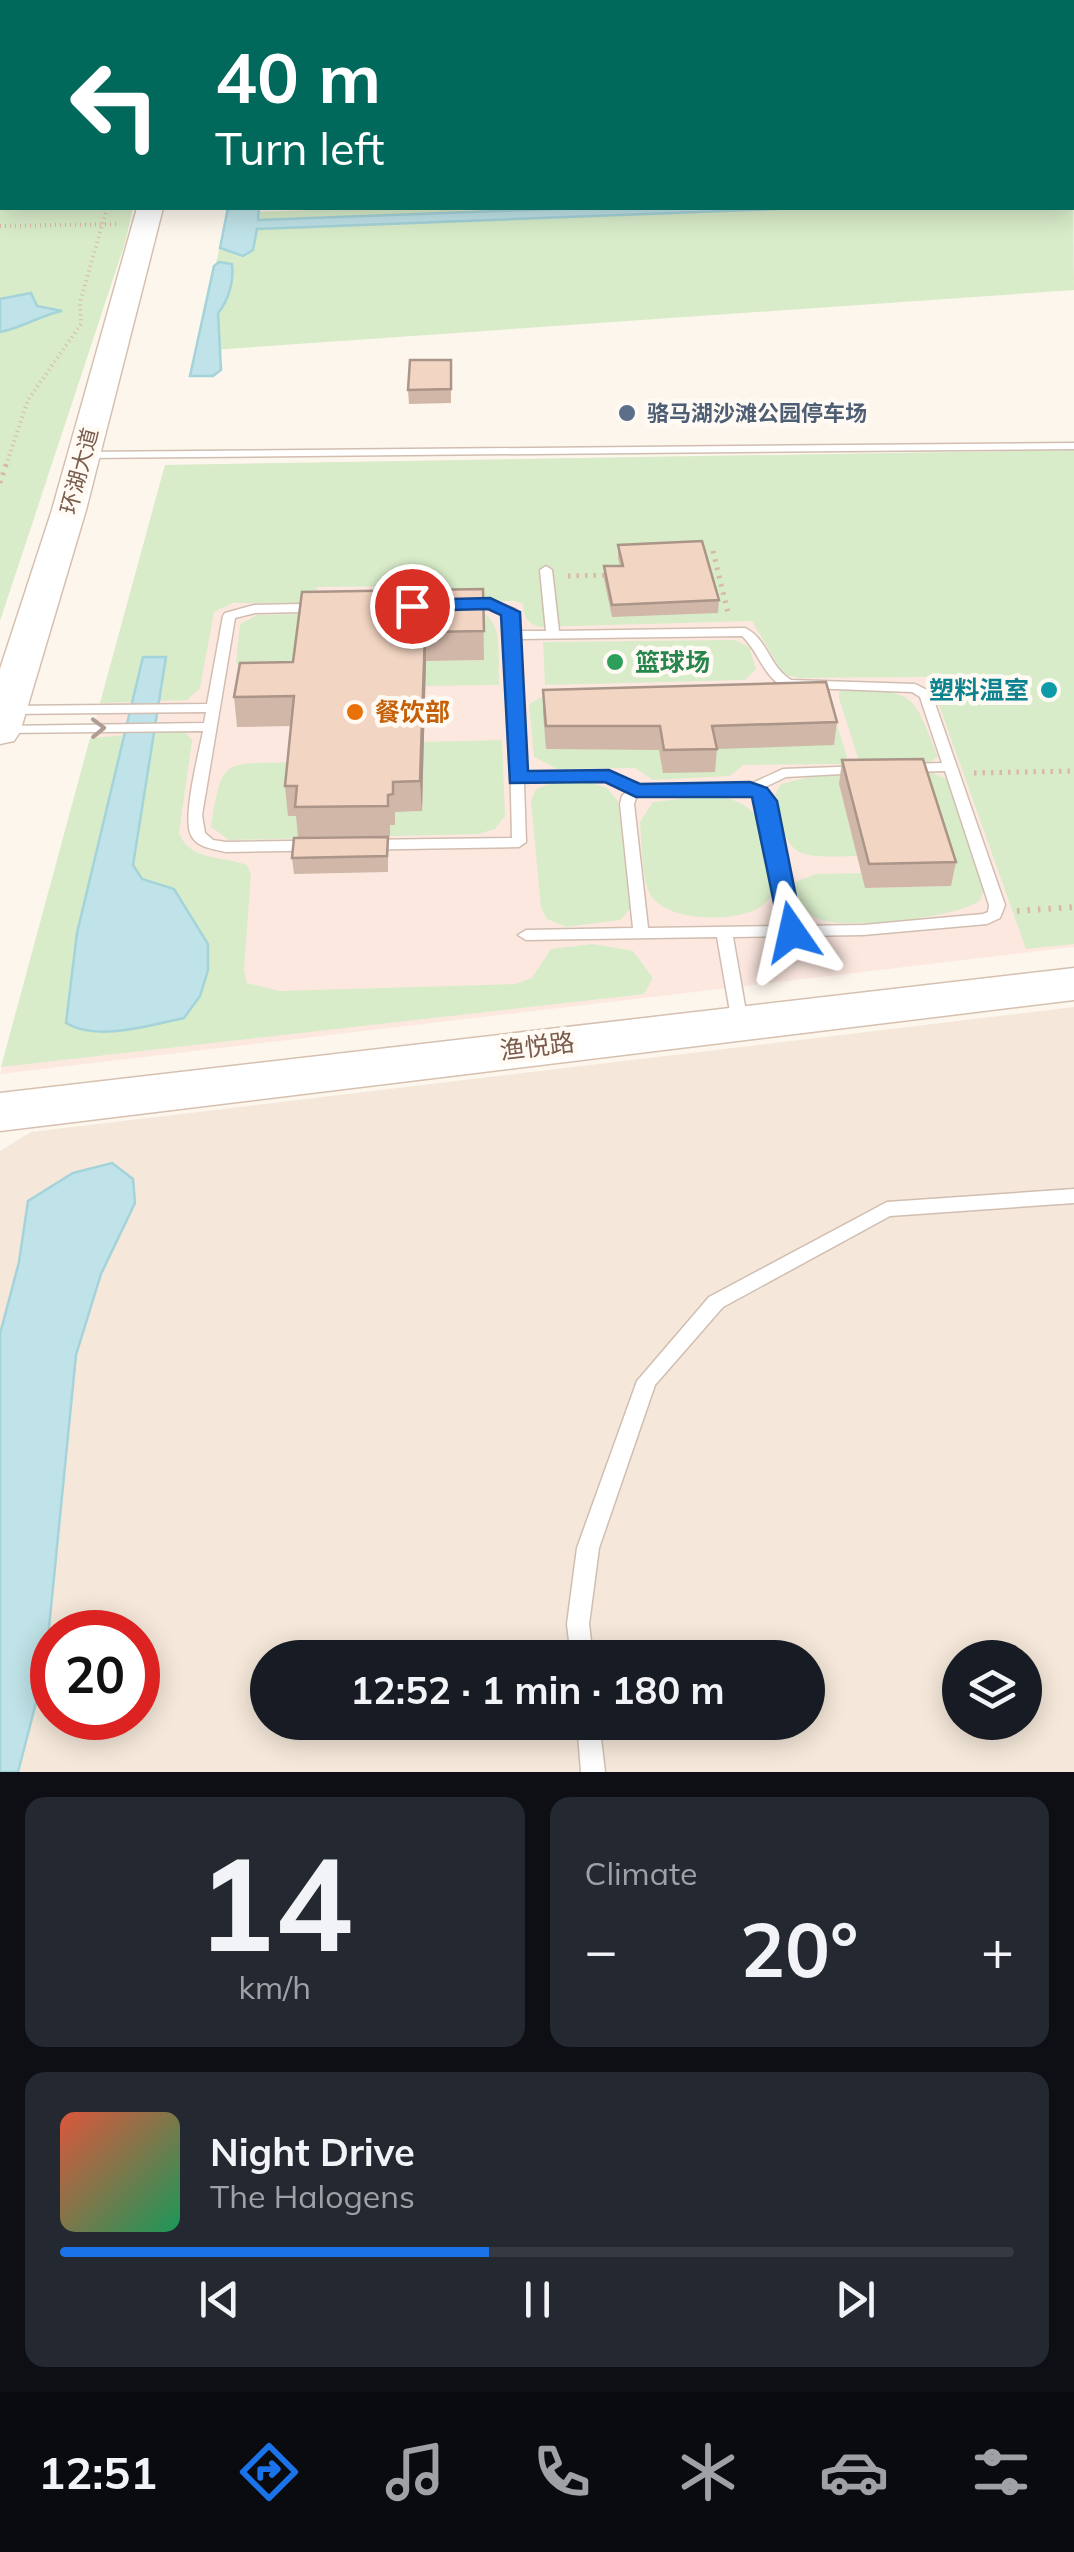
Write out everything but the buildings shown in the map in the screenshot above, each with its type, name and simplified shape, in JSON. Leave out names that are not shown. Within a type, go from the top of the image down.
[{"type":"main road","name":"环湖大道","points":[[2,720],[84,455],[148,216]]},
{"type":"main road","name":"渔悦路","points":[[0,1112],[1074,984]]},
{"type":"lane","points":[[84,455],[1074,446]]},
{"type":"lane","points":[[546,574],[552,634]]},
{"type":"lane","points":[[490,604],[511,612],[514,634],[520,842],[226,848],[209,844],[196,827],[230,616],[242,611],[490,604]]},
{"type":"lane","points":[[514,634],[745,632],[753,637],[773,677],[788,684],[916,688],[926,695],[996,910],[987,919],[863,930],[526,935]]},
{"type":"lane","points":[[2,720],[214,708]]},
{"type":"lane","points":[[2,720],[211,727]]},
{"type":"lane","points":[[518,778],[609,776],[636,791],[750,789],[782,773],[874,769]]},
{"type":"lane","points":[[893,769],[952,771]]},
{"type":"lane","points":[[750,789],[766,801],[792,932]]},
{"type":"lane","points":[[636,791],[627,804],[641,934]]},
{"type":"lane","points":[[724,932],[740,1022]]},
{"type":"lane","points":[[580,1640],[578,1624],[588,1548],[647,1381],[716,1302],[887,1210],[1074,1196]]},
{"type":"lane","points":[[590,1740],[593,1772]]},
{"type":"path","points":[[0,483],[28,400],[80,324],[80,302],[106,210]]},
{"type":"path","points":[[0,226],[102,224],[148,216]]},
{"type":"path","points":[[710,616],[729,616],[712,551]]},
{"type":"path","points":[[698,571],[718,570]]},
{"type":"path","points":[[546,574],[622,574]]},
{"type":"path","points":[[952,771],[1074,771]]},
{"type":"path","points":[[996,910],[1074,907]]},
{"type":"shaded area","points":[[1074,450],[1074,947],[0,1074],[165,465]]},
{"type":"shaded area","points":[[1074,1007],[1074,1772],[0,1772],[0,1151],[31,1132]]},
{"type":"green space","points":[[0,210],[133,210],[125,243],[0,621]]},
{"type":"green space","points":[[1073,210],[1074,290],[197,351],[227,213]]},
{"type":"green space","points":[[1074,450],[1074,944],[1026,949],[929,677],[799,678],[783,674],[752,621],[539,627],[526,618],[523,604],[515,601],[414,602],[414,586],[317,587],[314,603],[233,603],[214,612],[200,688],[187,700],[100,703],[165,465]]},
{"type":"green space","points":[[475,609],[485,613],[496,629],[499,685],[426,686],[426,661],[484,660],[483,617],[299,672],[246,669],[236,663],[240,624],[257,615]]},
{"type":"green space","name":"篮球场","points":[[735,640],[749,647],[756,669],[745,680],[545,685],[543,642]]},
{"type":"green space","points":[[845,689],[899,694],[908,699],[916,707],[938,757],[929,762],[859,761],[839,698],[839,692]]},
{"type":"green space","points":[[818,690],[829,698],[847,757],[841,764],[743,765],[730,776],[653,780],[635,768],[557,769],[534,757],[529,704],[542,697]]},
{"type":"green space","points":[[186,733],[192,740],[179,833],[191,849],[247,865],[251,875],[244,970],[247,983],[279,991],[515,984],[532,978],[551,949],[593,944],[633,951],[653,978],[644,994],[1,1067],[90,738]]},
{"type":"green space","points":[[502,740],[505,816],[495,829],[478,834],[229,840],[211,827],[224,775],[240,765],[294,762],[347,815],[347,826],[394,825],[395,812],[422,811],[424,742]]},
{"type":"green space","points":[[931,772],[946,779],[984,890],[980,900],[950,912],[876,923],[832,922],[810,914],[794,890],[795,882],[816,874],[861,873],[866,888],[951,886],[839,784],[857,856],[819,856],[796,850],[789,843],[779,815],[775,794],[781,784],[821,774]]},
{"type":"green space","points":[[585,781],[607,788],[618,801],[630,909],[620,920],[566,927],[547,919],[541,908],[531,801],[536,789],[552,783]]},
{"type":"green space","points":[[715,795],[747,807],[756,816],[767,839],[776,886],[763,905],[738,915],[703,917],[669,910],[657,902],[646,884],[640,822],[653,802]]},
{"type":"water","points":[[228,210],[259,210],[258,220],[525,210],[749,210],[257,229],[253,250],[243,256],[220,248]]},
{"type":"water","points":[[219,262],[232,264],[228,296],[218,313],[221,370],[213,376],[190,376],[214,266]]},
{"type":"water","points":[[31,293],[37,306],[62,311],[0,332],[0,299]]},
{"type":"water","points":[[143,657],[166,657],[133,865],[142,879],[174,889],[208,944],[208,970],[200,996],[184,1018],[108,1032],[79,1029],[66,1023],[77,933]]},
{"type":"water","points":[[112,1163],[133,1179],[135,1203],[101,1274],[76,1355],[51,1610],[30,1610],[30,1726],[18,1772],[0,1772],[0,1334],[19,1262],[28,1201],[73,1173]]},
{"type":"place","name":"骆马湖沙滩公园停车场","points":[[627,413]]},
{"type":"place","name":"篮球场","points":[[615,662]]},
{"type":"place","name":"塑料温室","points":[[1049,690]]},
{"type":"place","name":"餐饮部","points":[[355,712]]},
{"type":"route","points":[[412,606],[490,604],[511,612],[518,778],[609,776],[636,791],[760,792],[766,801],[792,932]]}]
